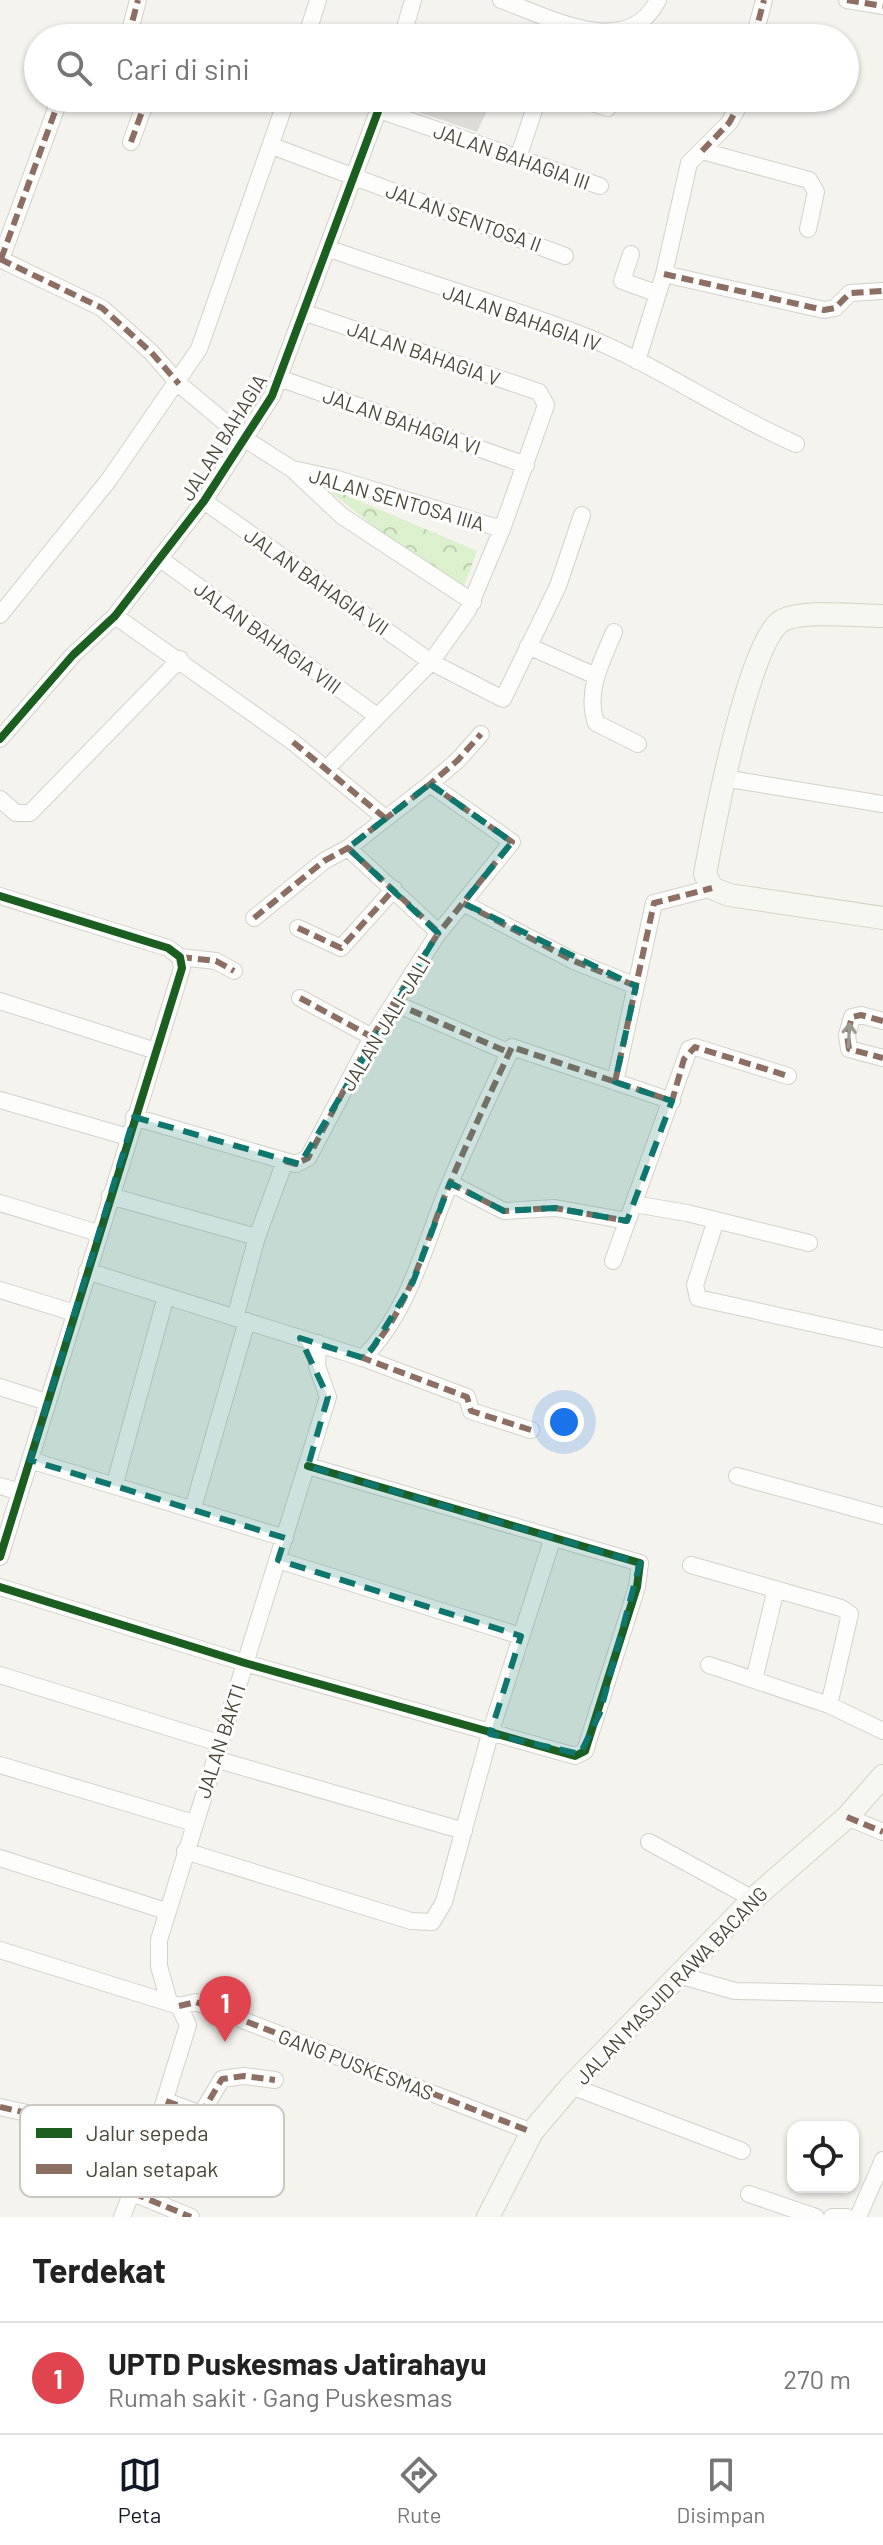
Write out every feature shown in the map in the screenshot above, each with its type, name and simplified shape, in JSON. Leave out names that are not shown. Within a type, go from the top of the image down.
[{"type":"street","points":[[132,24],[138,0]]},
{"type":"street","points":[[310,24],[318,0]]},
{"type":"street","points":[[406,24],[413,0]]},
{"type":"street","points":[[501,0],[572,24]]},
{"type":"street","points":[[635,24],[653,9],[658,0]]},
{"type":"street","points":[[758,24],[764,0]]},
{"type":"street","points":[[847,0],[883,6]]},
{"type":"street","points":[[55,112],[0,259],[102,308],[151,352],[179,384],[245,439],[292,469],[342,516],[473,602]]},
{"type":"street","points":[[131,142],[142,112]]},
{"type":"street","points":[[0,615],[108,481],[179,384],[199,349],[283,112]]},
{"type":"street","name":"JALAN BAHAGIA","points":[[0,739],[73,655],[115,616],[204,501],[245,439],[279,378],[378,112]]},
{"type":"street","name":"JALAN BAHAGIA III","points":[[401,112],[600,186]]},
{"type":"street","points":[[518,158],[533,112]]},
{"type":"street","points":[[637,361],[664,274],[689,163],[693,155],[702,151],[729,123],[735,112]]},
{"type":"street","name":"JALAN SENTOSA II","points":[[272,146],[565,256]]},
{"type":"street","points":[[702,151],[809,180],[816,192],[808,229]]},
{"type":"street","name":"JALAN BAHAGIA IV","points":[[327,248],[575,332],[637,361],[743,421],[796,444]]},
{"type":"street","points":[[631,254],[622,281],[656,293]]},
{"type":"street","points":[[664,274],[824,310],[835,308],[850,293],[883,291]]},
{"type":"street","name":"JALAN BAHAGIA V","points":[[303,312],[543,396],[546,405],[526,465]]},
{"type":"street","name":"JALAN BAHAGIA VI","points":[[279,378],[526,465]]},
{"type":"street","points":[[333,762],[431,662],[473,602],[526,465]]},
{"type":"street","name":"JALAN SENTOSA IIIA","points":[[292,469],[334,478],[502,529]]},
{"type":"street","name":"JALAN BAHAGIA VII","points":[[204,501],[431,662],[503,699],[528,646]]},
{"type":"street","points":[[582,515],[558,586],[528,646],[596,676]]},
{"type":"street","name":"JALAN BAHAGIA VIII","points":[[159,558],[377,716]]},
{"type":"street","points":[[115,616],[180,659],[293,742],[385,818]]},
{"type":"street","points":[[712,888],[705,874],[723,778],[771,632],[779,623],[801,616],[883,616]]},
{"type":"street","points":[[614,632],[596,676],[592,710],[596,723],[638,744]]},
{"type":"street","points":[[0,799],[16,813],[30,813],[180,659]]},
{"type":"street","points":[[254,918],[324,861],[348,848],[430,784],[458,760],[481,734]]},
{"type":"street","points":[[723,778],[883,804]]},
{"type":"street","points":[[430,784],[512,842],[437,935]]},
{"type":"street","name":"JALAN JALI-JALI","points":[[285,1161],[296,1164],[308,1158],[372,1037],[437,935],[436,930],[348,848]]},
{"type":"street","points":[[615,1082],[654,903],[712,888],[729,895],[883,918]]},
{"type":"street","points":[[298,928],[341,948],[394,889]]},
{"type":"street","points":[[0,896],[168,948],[180,957],[216,961],[234,971]]},
{"type":"street","points":[[463,903],[574,961],[636,986]]},
{"type":"street","points":[[0,1557],[182,968],[180,957]]},
{"type":"street","points":[[300,998],[372,1037]]},
{"type":"street","points":[[0,1001],[156,1051]]},
{"type":"street","points":[[394,1003],[510,1053]]},
{"type":"street","points":[[883,1021],[861,1015],[852,1017],[847,1045],[855,1053],[883,1058]]},
{"type":"street","points":[[363,1358],[390,1323],[413,1282],[450,1183],[512,1047],[672,1101]]},
{"type":"street","points":[[613,1261],[672,1101],[684,1059],[695,1047],[788,1076]]},
{"type":"street","points":[[0,1100],[128,1137]]},
{"type":"street","points":[[134,1117],[285,1161],[257,1237],[241,1319],[193,1508]]},
{"type":"street","points":[[450,1183],[504,1211],[555,1208],[627,1221]]},
{"type":"street","points":[[110,1196],[257,1237]]},
{"type":"street","points":[[0,1203],[98,1233]]},
{"type":"street","points":[[634,1204],[809,1243]]},
{"type":"street","points":[[716,1220],[695,1285],[698,1298],[883,1339]]},
{"type":"street","points":[[87,1271],[363,1358],[467,1397],[471,1411],[531,1430]]},
{"type":"street","points":[[0,1290],[75,1313]]},
{"type":"street","points":[[115,1483],[166,1296]]},
{"type":"street","name":"JALAN BAKTI","points":[[165,2105],[188,2025],[174,2004],[159,1966],[159,1940],[328,1397],[317,1366],[318,1343]]},
{"type":"street","points":[[0,1387],[47,1402]]},
{"type":"street","points":[[30,1460],[115,1483],[285,1538]]},
{"type":"street","points":[[0,1587],[490,1734],[575,1756],[589,1745],[641,1568],[635,1559],[308,1466]]},
{"type":"street","points":[[737,1476],[883,1516]]},
{"type":"street","points":[[0,1486],[20,1492]]},
{"type":"street","points":[[185,1851],[411,1921],[432,1922],[444,1902],[490,1734],[553,1537]]},
{"type":"street","points":[[278,1560],[521,1636]]},
{"type":"street","points":[[691,1565],[850,1614],[829,1705]]},
{"type":"street","points":[[754,1680],[776,1589]]},
{"type":"street","points":[[709,1665],[829,1705],[883,1731]]},
{"type":"street","points":[[0,1675],[217,1751],[464,1831]]},
{"type":"street","points":[[0,1765],[194,1823]]},
{"type":"street","name":"JALAN MASJID RAWA BACANG","points":[[488,2217],[532,2132],[571,2086],[682,1976],[753,1899],[847,1817],[883,1776]]},
{"type":"street","points":[[847,1817],[883,1832]]},
{"type":"street","points":[[649,1842],[753,1899]]},
{"type":"street","points":[[0,1858],[166,1911]]},
{"type":"street","name":"GANG PUSKESMAS","points":[[0,1950],[174,2004],[196,2002],[532,2132]]},
{"type":"street","points":[[682,1976],[735,1991],[883,1994]]},
{"type":"street","points":[[206,2105],[222,2079],[244,2076],[275,2080]]},
{"type":"street","points":[[571,2086],[742,2151]]},
{"type":"street","points":[[166,2101],[177,2105]]},
{"type":"street","points":[[0,2107],[20,2111]]},
{"type":"street","points":[[858,2217],[883,2160]]},
{"type":"street","points":[[749,2194],[816,2217]]},
{"type":"street","name":"JALAN BAKTI","points":[[122,2217],[131,2197]]},
{"type":"street","points":[[143,2197],[191,2217]]},
{"type":"street","points":[[832,2217],[847,2217]]},
{"type":"highlighted area","points":[[430,784],[512,842],[463,903],[636,986],[615,1082],[672,1101],[627,1221],[555,1208],[504,1211],[450,1183],[413,1282],[372,1349],[363,1358],[300,1338],[328,1397],[308,1466],[640,1563],[600,1713],[580,1754],[490,1734],[521,1636],[278,1560],[285,1538],[30,1460],[134,1117],[300,1164],[438,933],[348,848]]},
{"type":"green space","points":[[322,485],[477,551],[463,589],[452,588]]},
{"type":"building","points":[[418,112],[486,112],[477,132]]},
{"type":"marked path","points":[[132,24],[138,0]]},
{"type":"marked path","points":[[758,24],[764,0]]},
{"type":"marked path","points":[[847,0],[883,6]]},
{"type":"marked path","points":[[1,259],[55,112]]},
{"type":"marked path","points":[[131,142],[142,112]]},
{"type":"marked path","points":[[702,151],[729,123],[735,112]]},
{"type":"marked path","points":[[0,259],[102,308],[151,352],[179,384]]},
{"type":"marked path","points":[[664,274],[824,310],[835,308],[850,293],[883,291]]},
{"type":"marked path","points":[[254,918],[324,861],[348,848],[430,784],[458,760],[481,734]]},
{"type":"marked path","points":[[293,742],[385,818]]},
{"type":"marked path","points":[[430,784],[512,842],[437,935]]},
{"type":"marked path","points":[[285,1161],[296,1164],[308,1158],[372,1037],[437,935],[436,930],[348,848]]},
{"type":"marked path","points":[[615,1082],[654,903],[712,888]]},
{"type":"marked path","points":[[298,928],[341,948],[394,889]]},
{"type":"marked path","points":[[463,903],[574,961],[636,986]]},
{"type":"marked path","points":[[180,957],[216,961],[234,971]]},
{"type":"marked path","points":[[300,998],[372,1037]]},
{"type":"marked path","points":[[394,1003],[510,1053]]},
{"type":"marked path","points":[[883,1021],[861,1015],[852,1017],[847,1035],[849,1049],[883,1058]]},
{"type":"marked path","points":[[531,1430],[471,1411],[467,1397],[363,1358],[379,1340],[404,1299],[456,1170],[512,1047],[672,1101],[684,1059],[695,1047],[788,1076]]},
{"type":"marked path","points":[[450,1183],[504,1211],[555,1208],[627,1221]]},
{"type":"marked path","points":[[847,1817],[883,1832]]},
{"type":"marked path","points":[[179,2006],[196,2002],[532,2132]]},
{"type":"marked path","points":[[206,2105],[222,2079],[244,2076],[275,2080]]},
{"type":"marked path","points":[[166,2101],[177,2105]]},
{"type":"marked path","points":[[0,2107],[20,2111]]},
{"type":"marked path","points":[[143,2197],[191,2217]]},
{"type":"cycle path","points":[[0,739],[73,655],[115,616],[204,501],[272,396],[378,112]]},
{"type":"cycle path","points":[[0,896],[168,948],[180,957],[182,968],[0,1557]]},
{"type":"cycle path","points":[[0,1587],[245,1663],[575,1756],[585,1751],[637,1587],[640,1563],[308,1466]]},
{"type":"place","name":"UPTD Puskesmas Jatirahayu","points":[[225,2042]]}]
